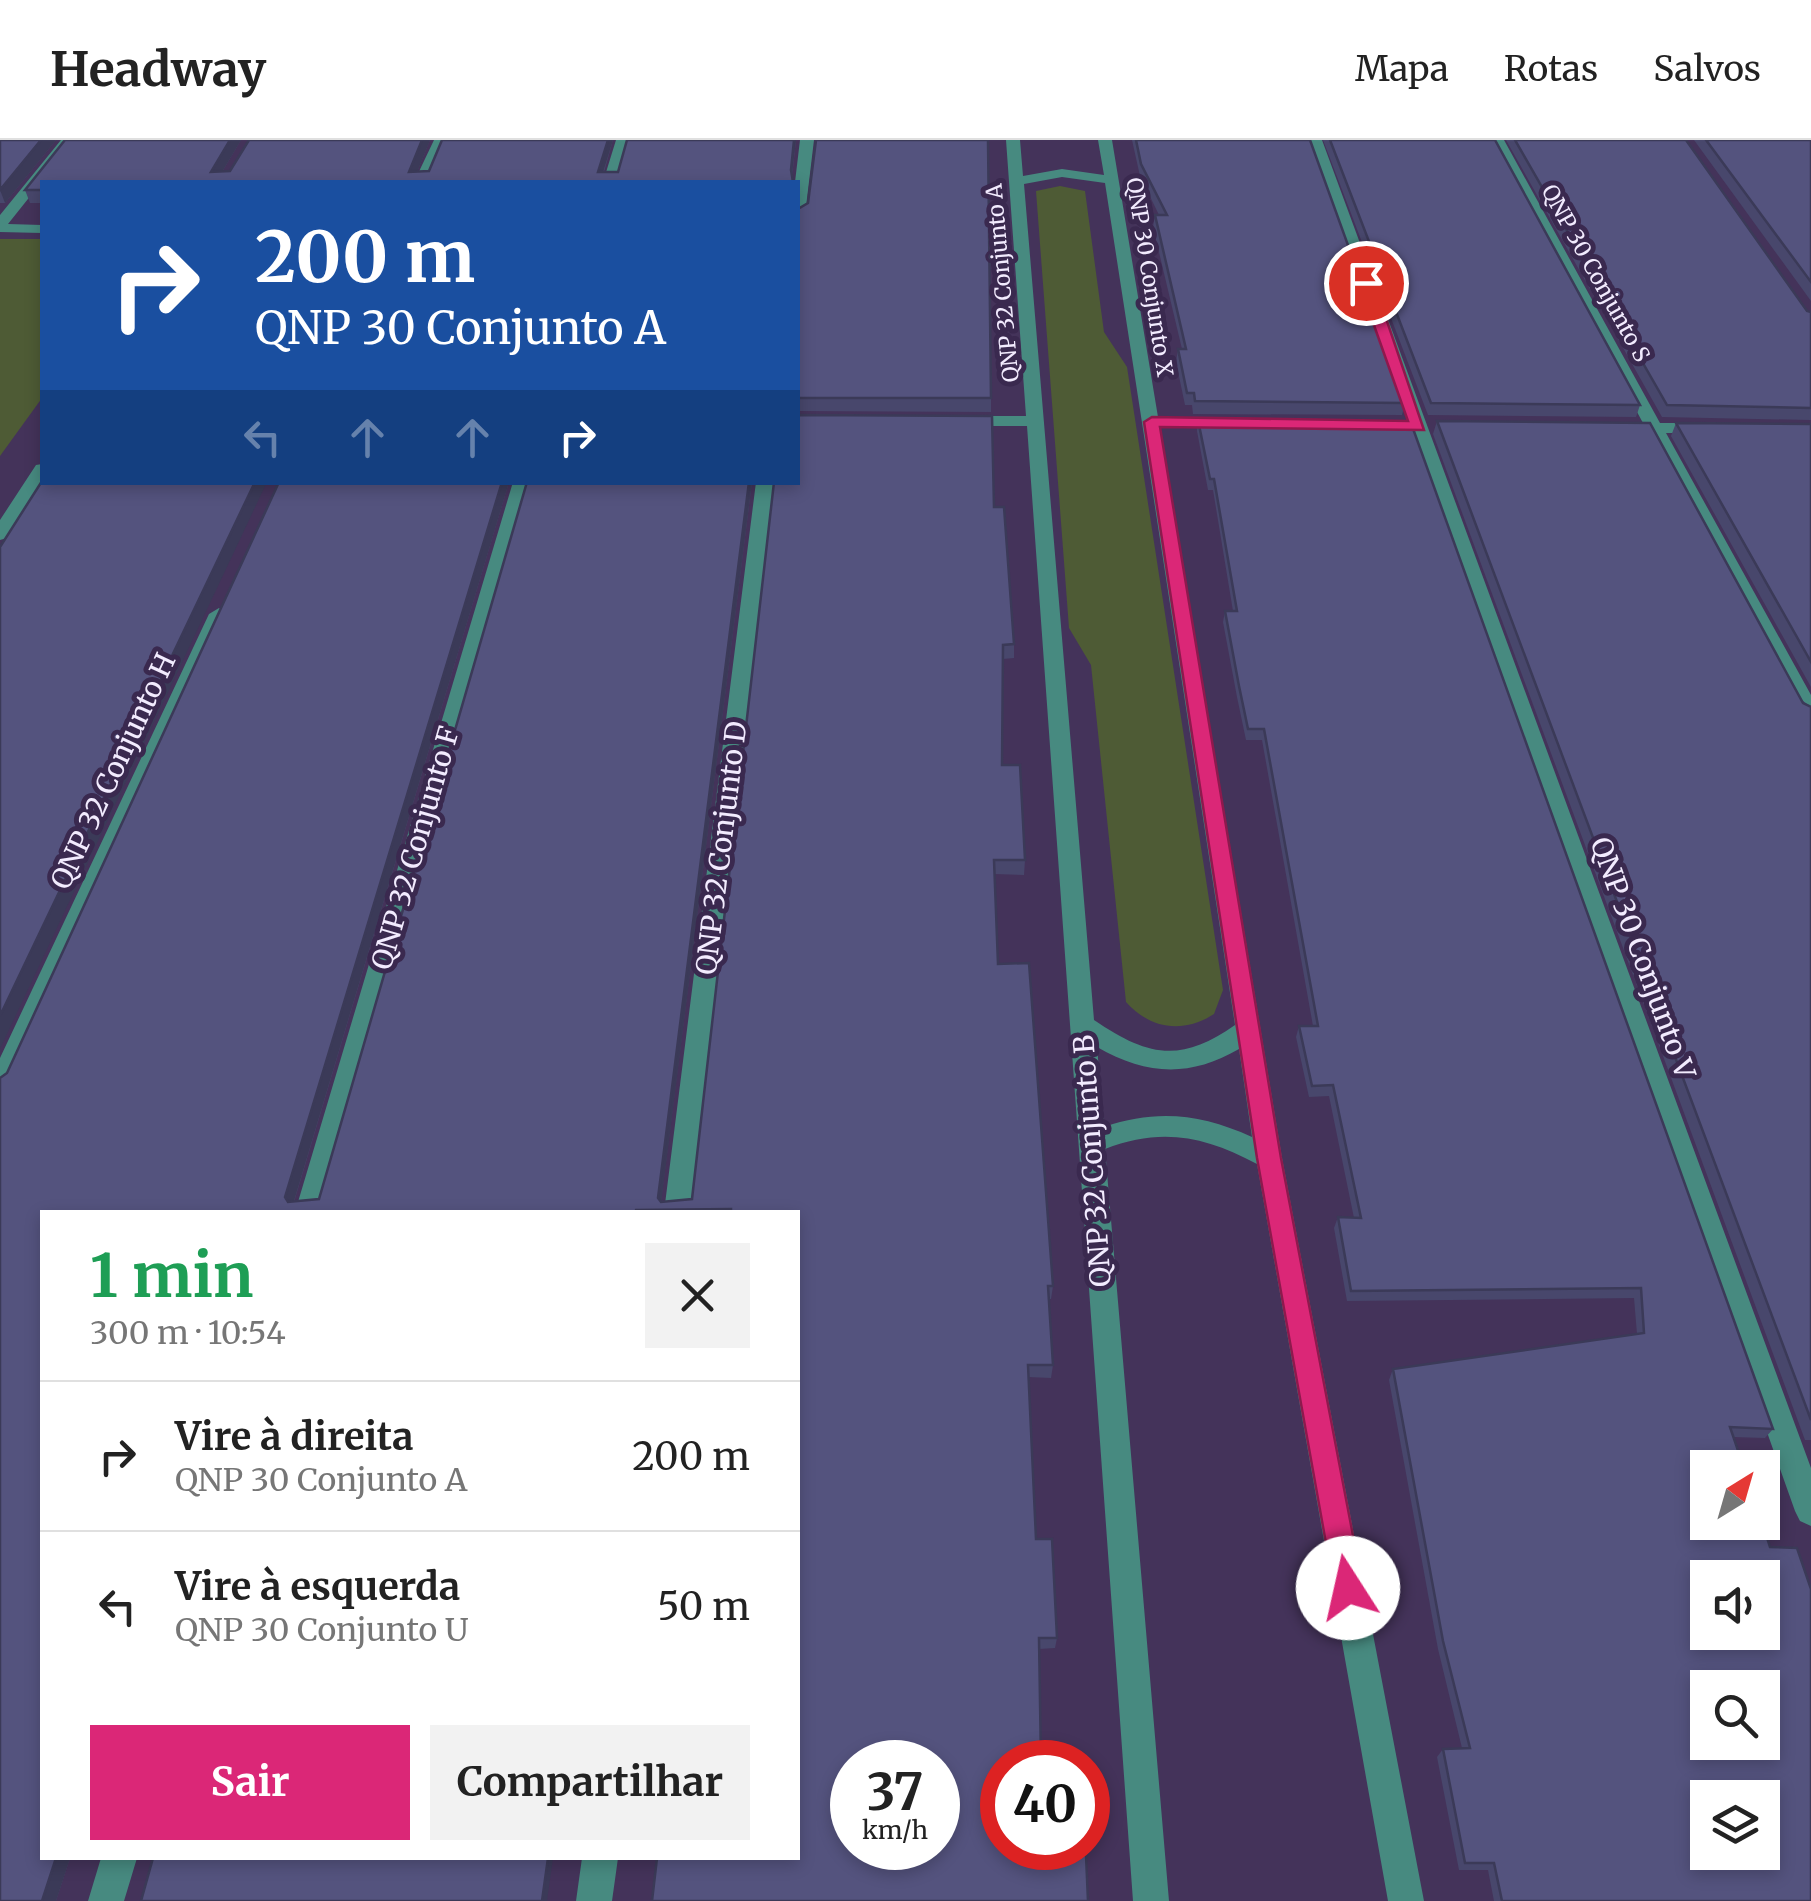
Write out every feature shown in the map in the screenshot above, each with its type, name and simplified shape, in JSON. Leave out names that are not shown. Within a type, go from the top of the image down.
[{"type":"street","points":[[0,226],[68,140]]},
{"type":"street","points":[[422,180],[442,140]]},
{"type":"street","points":[[611,180],[623,140]]},
{"type":"street","points":[[800,198],[807,140]]},
{"type":"street","name":"QNP 30 Conjunto V","points":[[1315,140],[1811,1511]]},
{"type":"street","name":"QNP 30 Conjunto S","points":[[1497,140],[1811,714]]},
{"type":"street","points":[[1013,147],[1042,158],[1106,147]]},
{"type":"street","name":"QNP 32 Conjunto A","points":[[1013,147],[1036,422]]},
{"type":"street","name":"QNP 30 Conjunto X","points":[[1106,147],[1269,1158],[1406,1901]]},
{"type":"street","points":[[1016,181],[1062,173],[1111,180]]},
{"type":"street","points":[[0,226],[40,229]]},
{"type":"street","points":[[937,421],[1036,422]]},
{"type":"street","name":"QNP 32 Conjunto B","points":[[1036,422],[1152,1901]]},
{"type":"street","points":[[1152,422],[1247,423]]},
{"type":"street","points":[[1596,428],[1733,428]]},
{"type":"street","points":[[0,534],[40,471]]},
{"type":"street","name":"QNP 32 Conjunto F","points":[[309,1210],[521,485]]},
{"type":"street","name":"QNP 32 Conjunto D","points":[[677,1210],[765,485]]},
{"type":"street","name":"QNP 32 Conjunto H","points":[[0,1086],[230,589]]},
{"type":"street","points":[[1082,1024],[1120,1052],[1169,1063],[1217,1054],[1250,1028]]},
{"type":"street","points":[[1090,1144],[1130,1126],[1179,1122],[1226,1133],[1269,1158]]},
{"type":"street","points":[[106,1901],[118,1860]]},
{"type":"street","points":[[594,1901],[600,1860]]},
{"type":"green space","points":[[1060,186],[1085,191],[1104,332],[1127,367],[1223,990],[1214,1014],[1179,1026],[1156,1023],[1126,1002],[1091,665],[1069,628],[1036,191]]},
{"type":"green space","points":[[0,239],[40,239],[40,401],[0,456]]},
{"type":"building","points":[[0,140],[41,140],[0,190]]},
{"type":"building","points":[[65,140],[230,140],[211,172],[230,171],[249,140],[422,140],[409,172],[429,171],[442,140],[608,140],[598,172],[618,172],[627,140],[794,140],[793,180],[40,180],[40,190],[25,190]]},
{"type":"building","points":[[816,140],[988,140],[991,398],[800,398],[800,208],[808,203]]},
{"type":"building","points":[[1136,140],[1310,140],[1405,403],[1195,401],[1194,393],[1187,393],[1178,349],[1186,349],[1155,215],[1167,215],[1141,164]]},
{"type":"building","points":[[1330,140],[1495,140],[1640,405],[1431,403]]},
{"type":"building","points":[[1515,140],[1686,140],[1811,312],[1811,408],[1667,405]]},
{"type":"building","points":[[1706,140],[1811,140],[1811,282]]},
{"type":"building","points":[[800,415],[992,416],[994,507],[1004,507],[1014,644],[1003,645],[1002,765],[1020,765],[1025,860],[994,860],[998,964],[1029,963],[1053,1286],[1048,1286],[1053,1365],[1028,1365],[1036,1539],[1052,1539],[1057,1638],[1039,1638],[1041,1740],[980,1740],[980,1870],[1087,1870],[1088,1901],[652,1901],[657,1860],[800,1860],[800,1210],[731,1209],[40,1210],[40,1860],[55,1860],[42,1901],[0,1901],[0,1078],[7,1073],[278,485],[501,485],[285,1197],[288,1202],[319,1199],[526,485],[749,485],[658,1198],[661,1202],[692,1199],[774,485],[800,485]]},
{"type":"building","points":[[1198,420],[1411,423],[1773,1429],[1730,1427],[1738,1450],[1690,1450],[1690,1540],[1768,1540],[1770,1547],[1797,1548],[1811,1589],[1811,1901],[1502,1901],[1494,1863],[1465,1863],[1443,1749],[1470,1748],[1443,1641],[1393,1369],[1644,1333],[1641,1288],[1351,1291],[1338,1217],[1361,1218],[1333,1085],[1312,1086],[1299,1026],[1318,1026],[1264,729],[1248,729],[1239,686],[1225,611],[1237,611],[1214,479],[1210,479]]},
{"type":"building","points":[[1437,421],[1650,423],[1803,703],[1811,707],[1811,1420]]},
{"type":"building","points":[[1676,423],[1811,424],[1811,662]]},
{"type":"building","points":[[40,484],[254,485],[0,1016],[0,547]]},
{"type":"building","points":[[152,1860],[548,1860],[542,1901],[141,1901]]},
{"type":"route","points":[[1348,1588],[1269,1158],[1152,422],[1418,426],[1366,283]]}]
